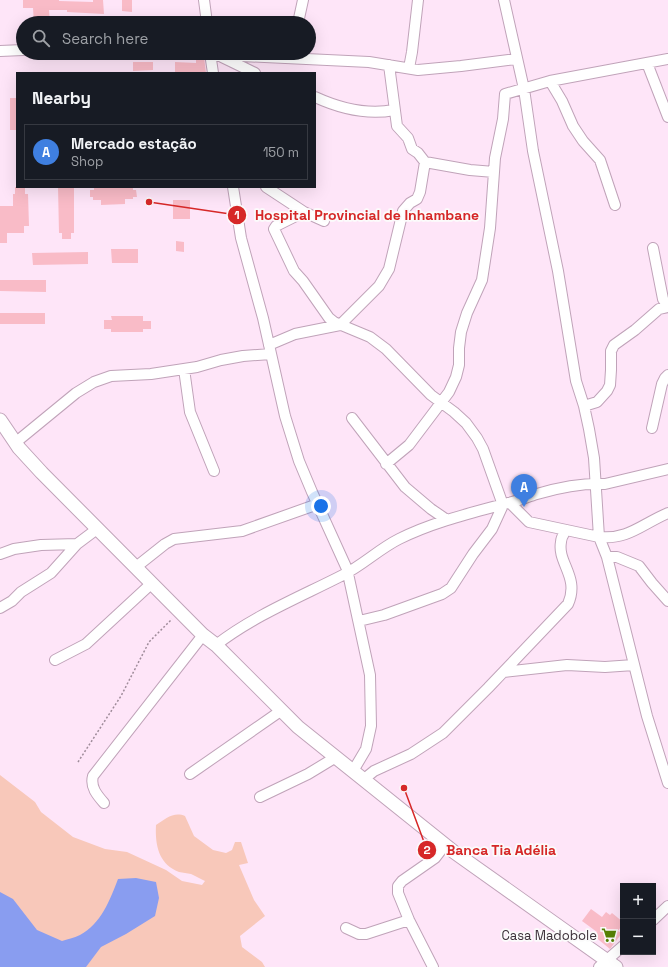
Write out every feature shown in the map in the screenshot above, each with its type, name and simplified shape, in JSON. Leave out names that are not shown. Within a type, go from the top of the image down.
[{"type":"main road","points":[[0,420],[16,443],[42,473],[96,529],[298,727],[445,845],[607,965]]},
{"type":"street","points":[[300,16],[303,0]]},
{"type":"street","points":[[408,68],[412,52],[418,0]]},
{"type":"street","points":[[504,0],[516,59],[524,89],[533,151],[562,292],[576,381],[584,406],[594,458],[596,514],[599,538],[606,556],[623,619],[647,716],[668,783]]},
{"type":"street","points":[[206,3],[207,16]]},
{"type":"street","points":[[0,51],[16,50]]},
{"type":"street","points":[[316,58],[369,62],[418,70],[516,59]]},
{"type":"street","points":[[386,464],[410,446],[440,402],[449,392],[456,377],[459,365],[461,332],[467,313],[482,280],[490,228],[495,158],[503,119],[504,96],[550,81],[668,59]]},
{"type":"street","points":[[213,72],[214,60]]},
{"type":"street","points":[[225,60],[253,72]]},
{"type":"street","points":[[647,63],[668,117]]},
{"type":"street","points":[[16,443],[73,396],[94,382],[111,376],[151,374],[184,369],[270,350],[295,334],[340,325],[379,286],[389,269],[403,211],[410,203],[417,199],[420,192],[424,162],[418,153],[412,149],[408,138],[397,126],[389,65]]},
{"type":"street","points":[[550,81],[562,101],[573,126],[583,141],[600,160],[615,205]]},
{"type":"street","points":[[316,98],[340,107],[382,111],[394,110]]},
{"type":"street","points":[[424,162],[470,170],[494,172]]},
{"type":"street","points":[[233,188],[241,238],[287,423],[318,504],[348,572],[359,621],[370,675],[371,726],[366,749],[353,771]]},
{"type":"street","points":[[268,188],[304,212],[324,221]]},
{"type":"street","points":[[304,212],[276,226],[274,229],[294,271],[303,281],[329,318],[340,325],[370,338],[386,349],[440,402],[466,423],[483,449],[506,504],[530,522],[599,538],[623,536],[668,513]]},
{"type":"street","points":[[584,406],[597,402],[607,391],[610,385],[611,351],[614,345],[635,330],[659,309],[668,307],[663,298],[653,248]]},
{"type":"street","points":[[184,369],[190,412],[214,471]]},
{"type":"street","points":[[652,428],[662,384],[668,375]]},
{"type":"street","points":[[352,418],[405,487],[431,509],[447,520]]},
{"type":"street","points":[[216,645],[263,614],[348,572],[399,539],[447,520],[537,494],[596,484],[606,484],[668,469]]},
{"type":"street","points":[[136,567],[165,544],[174,540],[242,531],[268,520],[318,504]]},
{"type":"street","points":[[359,621],[384,615],[442,594],[451,588],[473,554],[492,529],[506,504]]},
{"type":"street","points":[[0,608],[12,601],[21,592],[51,573],[77,544],[96,529]]},
{"type":"street","points":[[363,780],[374,771],[411,754],[443,733],[504,672],[568,604],[572,590],[560,543],[566,530]]},
{"type":"street","points":[[0,554],[14,549],[41,545],[77,544]]},
{"type":"street","points":[[606,556],[617,557],[639,566],[668,601]]},
{"type":"street","points":[[56,660],[86,644],[152,583]]},
{"type":"street","points":[[104,803],[96,794],[91,783],[92,776],[203,635]]},
{"type":"street","points":[[504,672],[567,665],[605,667],[634,665]]},
{"type":"street","points":[[190,774],[282,710]]},
{"type":"street","points":[[260,797],[314,771],[336,757]]},
{"type":"street","points":[[433,967],[409,920],[398,893],[398,886],[402,881],[435,858],[445,845]]},
{"type":"street","points":[[654,919],[668,906]]},
{"type":"street","points":[[346,928],[359,934],[366,934],[409,920]]},
{"type":"street","points":[[607,965],[620,950]]},
{"type":"path","points":[[78,762],[121,696],[149,642],[180,611]]},
{"type":"shaded area","points":[[0,775],[35,802],[41,812],[73,837],[105,849],[127,852],[166,870],[182,881],[202,885],[205,881],[191,874],[179,872],[166,864],[162,859],[157,846],[156,825],[163,820],[177,814],[185,816],[194,836],[213,850],[226,853],[232,850],[235,842],[241,842],[248,863],[239,865],[254,900],[265,916],[240,936],[242,947],[262,962],[265,967],[0,967]]},
{"type":"water","points":[[136,878],[156,882],[159,898],[155,916],[101,947],[86,967],[0,967],[0,892],[13,899],[37,930],[62,941],[80,935],[94,925],[104,911],[118,879]]},
{"type":"building","points":[[23,0],[93,2],[93,0],[103,0],[104,14],[67,12],[67,10],[49,10],[49,16],[34,16],[33,8],[23,8]]},
{"type":"building","points":[[122,0],[132,0],[132,12],[122,11]]},
{"type":"building","points":[[196,60],[204,60],[206,72],[175,72],[175,62],[196,63]]},
{"type":"building","points":[[133,62],[153,62],[153,70],[133,71]]},
{"type":"building","points":[[10,98],[16,98],[16,130],[10,130]]},
{"type":"building","points":[[16,187],[25,188],[25,194],[28,194],[29,226],[24,226],[24,233],[7,233],[7,243],[0,243],[0,206],[13,206],[13,194],[15,194]]},
{"type":"building","points":[[58,188],[74,188],[74,233],[71,233],[71,239],[62,239],[62,233],[59,233]]},
{"type":"building","points":[[94,188],[133,188],[133,190],[136,190],[137,197],[133,197],[133,199],[125,199],[125,204],[101,205],[101,200],[93,200],[93,197],[90,197],[90,190],[94,190]]},
{"type":"building","points":[[173,200],[190,200],[190,219],[173,219]]},
{"type":"building","points":[[176,241],[184,242],[184,252],[176,251]]},
{"type":"building","points":[[111,249],[138,249],[138,263],[112,263]]},
{"type":"building","points":[[88,252],[88,264],[33,265],[32,253]]},
{"type":"building","points":[[0,280],[46,280],[46,292],[0,291]]},
{"type":"building","points":[[0,313],[45,313],[45,324],[0,324]]},
{"type":"building","points":[[111,316],[143,316],[143,321],[151,321],[151,329],[143,329],[143,332],[111,332],[111,329],[104,329],[104,320],[112,320]]},
{"type":"building","points":[[591,909],[602,917],[606,912],[610,915],[612,913],[620,920],[620,928],[618,931],[620,932],[620,936],[610,949],[594,936],[597,932],[582,921]]},
{"type":"place","name":"Hospital Provincial de Inhambane","points":[[149,202]]},
{"type":"place","name":"Mercado estação","points":[[524,507]]},
{"type":"place","name":"Banca Tia Adélia","points":[[404,788]]},
{"type":"place","name":"Casa Madobole","points":[[609,935]]}]
